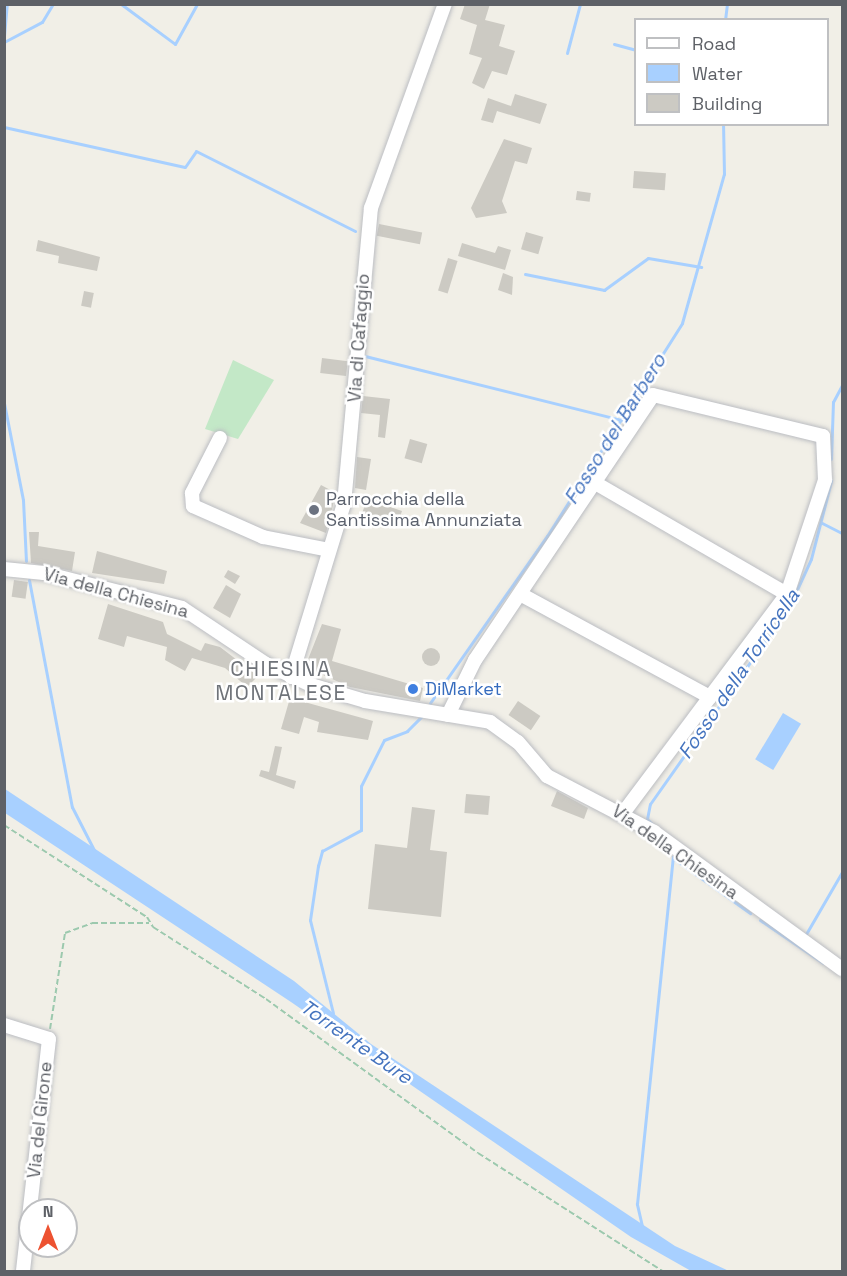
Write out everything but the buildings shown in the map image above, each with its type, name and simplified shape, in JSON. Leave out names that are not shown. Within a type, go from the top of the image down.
[{"type":"street","name":"Via di Cafaggio","points":[[291,677],[345,500],[369,213],[445,4]]},
{"type":"street","points":[[448,715],[475,660],[597,484],[653,395],[822,436],[825,480],[787,594],[623,813]]},
{"type":"street","points":[[220,438],[192,493],[194,506],[263,537],[329,550]]},
{"type":"street","points":[[597,484],[787,594]]},
{"type":"street","name":"Via della Chiesina","points":[[4,569],[36,571],[182,608],[291,677],[365,701],[490,722],[518,742],[547,776],[623,813],[843,969]]},
{"type":"street","points":[[522,595],[710,697]]},
{"type":"street","points":[[4,1025],[48,1038]]},
{"type":"street","name":"Via del Girone","points":[[23,1272],[48,1038]]},
{"type":"path","points":[[4,825],[150,923],[478,1153],[664,1272]]},
{"type":"path","points":[[48,1038],[65,933],[92,923],[150,923]]},
{"type":"green space","points":[[233,360],[274,380],[238,439],[205,429]]},
{"type":"water","points":[[783,713],[801,724],[773,770],[755,759]]},
{"type":"water","name":"Torrente Bure","points":[[5,789],[294,981],[371,1044],[675,1246],[729,1271],[691,1271],[631,1237],[291,1002],[5,813]]},
{"type":"waterway","points":[[4,36],[7,4]]},
{"type":"waterway","points":[[4,42],[42,22],[53,4]]},
{"type":"waterway","points":[[121,4],[175,44],[197,4]]},
{"type":"waterway","points":[[567,53],[580,4]]},
{"type":"waterway","name":"Fosso del Barbero","points":[[725,18],[727,4]]},
{"type":"waterway","points":[[614,44],[634,49]]},
{"type":"waterway","name":"Fosso del Barbero","points":[[430,703],[547,536],[682,323],[724,174],[723,126]]},
{"type":"waterway","points":[[4,127],[185,167],[196,151],[355,231]]},
{"type":"waterway","points":[[525,274],[604,290],[648,258],[701,267]]},
{"type":"waterway","points":[[365,356],[622,420]]},
{"type":"waterway","name":"Fosso della Torricella","points":[[831,459],[833,402],[842,385]]},
{"type":"waterway","points":[[4,403],[23,500],[26,561]]},
{"type":"waterway","name":"Fosso della Torricella","points":[[653,825],[647,819],[650,804],[789,607],[811,559],[831,481]]},
{"type":"waterway","points":[[822,523],[842,533]]},
{"type":"waterway","points":[[29,580],[72,807],[94,850]]},
{"type":"waterway","name":"Fosso del Barbero","points":[[333,1013],[310,920],[322,851],[361,830],[361,786],[384,740],[407,731],[422,716]]},
{"type":"waterway","name":"Fosso della Torricella","points":[[642,1226],[637,1204],[673,857]]},
{"type":"waterway","points":[[673,858],[750,913]]},
{"type":"waterway","points":[[806,934],[842,872]]},
{"type":"waterway","points":[[760,920],[823,963]]},
{"type":"place","name":"Parrocchia della Santissima Annunziata","points":[[314,510]]},
{"type":"place","name":"DiMarket","points":[[413,689]]},
{"type":"district","name":"CHIESINA MONTALESE","points":[[281,681]]}]
